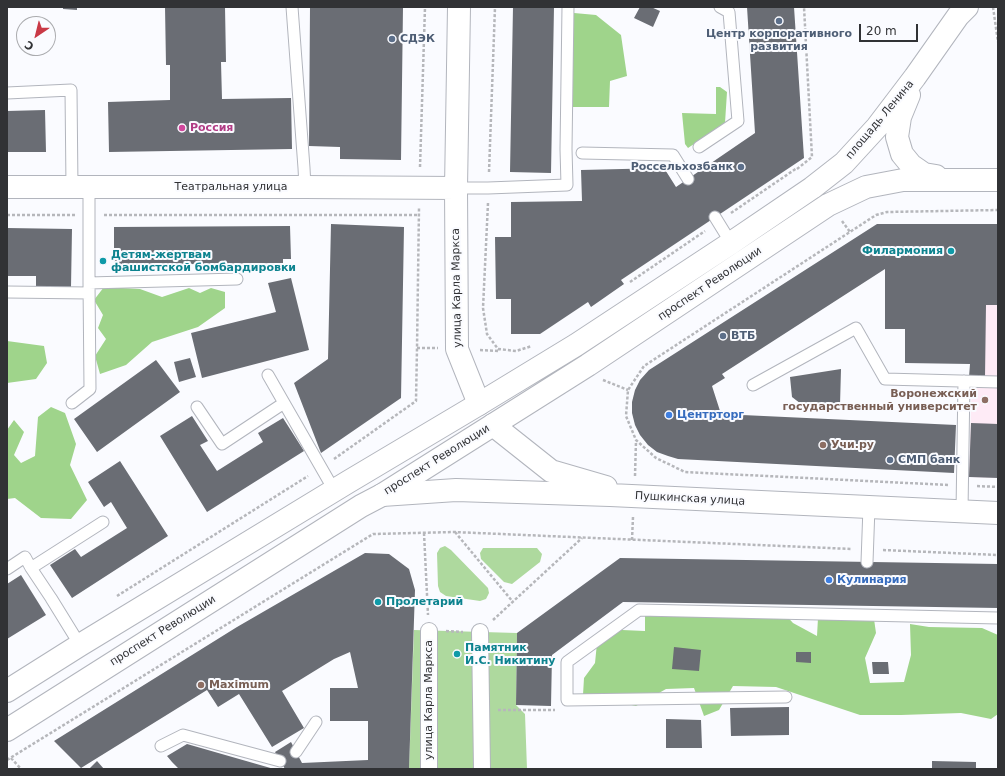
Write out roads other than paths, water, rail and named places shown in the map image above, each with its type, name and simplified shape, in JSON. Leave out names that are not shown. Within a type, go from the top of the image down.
[{"type":"main road","name":"улица Карла Маркса","points":[[459,7],[456,188],[457,349],[479,404],[493,425],[551,470],[634,496]]},
{"type":"main road","name":"площадь Ленина","points":[[844,163],[877,127],[916,77],[958,16],[967,7]]},
{"type":"main road","name":"площадь Ленина","points":[[916,77],[900,117],[897,137],[902,154],[911,165],[924,174],[957,180]]},
{"type":"main road","name":"проспект Революции","points":[[7,691],[334,490],[576,345],[812,188],[844,163]]},
{"type":"main road","name":"площадь Ленина","points":[[866,187],[903,180],[998,180]]},
{"type":"main road","name":"Театральная улица","points":[[7,187],[456,188]]},
{"type":"main road","name":"проспект Революции","points":[[7,730],[354,510],[382,495],[588,365],[828,205],[866,187]]},
{"type":"main road","name":"Пушкинская улица","points":[[382,495],[456,490],[634,496],[998,513]]},
{"type":"street","name":"улица Карла Маркса","points":[[429,631],[429,769]]},
{"type":"street","points":[[480,632],[482,769]]},
{"type":"lane","points":[[292,7],[304,168],[304,187]]},
{"type":"lane","points":[[456,188],[567,185],[566,149],[568,7]]},
{"type":"lane","points":[[699,147],[738,121],[729,12],[720,7]]},
{"type":"lane","points":[[7,93],[72,90],[80,187],[89,215],[90,389],[72,403]]},
{"type":"lane","points":[[582,153],[673,155],[688,179]]},
{"type":"lane","points":[[716,220],[731,243]]},
{"type":"lane","points":[[7,292],[237,279]]},
{"type":"lane","points":[[753,385],[856,328],[885,379],[998,382]]},
{"type":"lane","points":[[268,375],[334,490]]},
{"type":"lane","points":[[962,512],[964,381]]},
{"type":"lane","points":[[197,407],[222,444],[284,403]]},
{"type":"lane","points":[[867,562],[869,507]]},
{"type":"lane","points":[[30,568],[103,522]]},
{"type":"lane","points":[[7,569],[25,557],[30,568],[51,598],[80,645]]},
{"type":"lane","points":[[786,696],[567,700],[567,662],[638,610],[865,610],[998,618]]},
{"type":"lane","points":[[296,752],[316,722]]},
{"type":"lane","points":[[162,746],[183,735],[280,762]]},
{"type":"place","name":"Центр корпоративного развития","points":[[779,21]]},
{"type":"place","name":"СДЭК","points":[[392,39]]},
{"type":"place","name":"Россия","points":[[182,128]]},
{"type":"place","name":"Россельхозбанк","points":[[741,167]]},
{"type":"place","name":"Филармония","points":[[951,251]]},
{"type":"place","name":"Детям-жертвам фашистской бомбардировки","points":[[103,261]]},
{"type":"place","name":"ВТБ","points":[[723,336]]},
{"type":"place","name":"Воронежский государственный университет","points":[[985,400]]},
{"type":"place","name":"Центрторг","points":[[669,415]]},
{"type":"place","name":"Учи.ру","points":[[823,445]]},
{"type":"place","name":"СМП банк","points":[[890,460]]},
{"type":"place","name":"Кулинария","points":[[829,580]]},
{"type":"place","name":"Пролетарий","points":[[378,602]]},
{"type":"place","name":"Памятник И.С. Никитину","points":[[457,654]]},
{"type":"place","name":"Maximum","points":[[201,685]]}]
